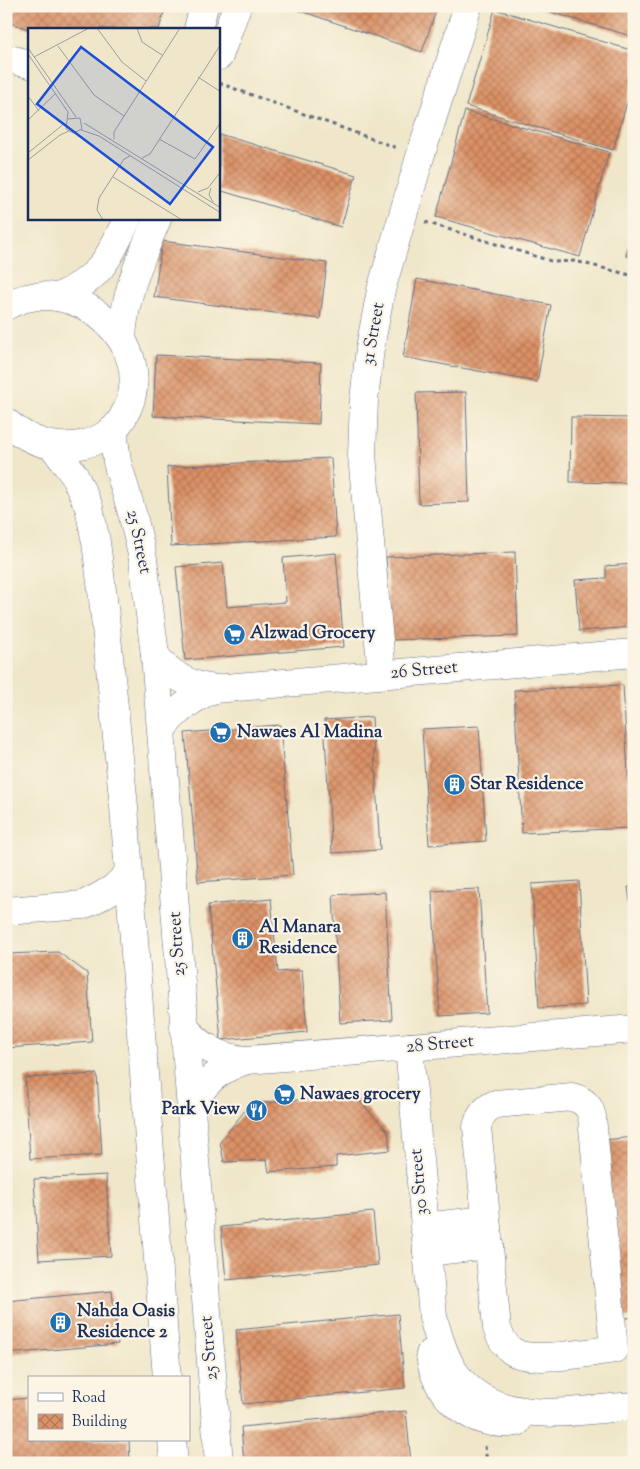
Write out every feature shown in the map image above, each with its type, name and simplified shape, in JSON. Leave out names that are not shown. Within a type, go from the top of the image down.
[{"type":"street","points":[[198,28],[204,6]]},
{"type":"street","points":[[220,53],[237,6]]},
{"type":"street","name":"31 Street","points":[[382,674],[362,456],[364,400],[370,348],[381,290],[420,157],[468,6]]},
{"type":"street","points":[[6,58],[28,64]]},
{"type":"street","points":[[58,297],[82,285],[102,267],[110,256],[127,220]]},
{"type":"street","points":[[122,340],[123,321],[131,282],[157,220]]},
{"type":"street","points":[[6,422],[26,437],[39,443],[69,447],[85,444],[113,430],[127,410],[134,387],[132,363],[122,340],[105,320],[94,311],[71,300],[58,297],[46,296],[11,302]]},
{"type":"street","name":"25 Street","points":[[113,430],[117,462],[144,559],[155,655],[219,1463]]},
{"type":"street","points":[[53,446],[65,460],[89,507],[104,607],[122,788],[167,1376]]},
{"type":"street","name":"26 Street","points":[[155,655],[162,664],[180,679],[191,684],[214,689],[634,653]]},
{"type":"street","name":"26 Street","points":[[162,729],[179,709],[202,694],[214,689]]},
{"type":"street","points":[[6,911],[82,905],[114,888],[128,874]]},
{"type":"street","points":[[82,905],[116,917],[132,926]]},
{"type":"street","name":"28 Street","points":[[184,1027],[192,1036],[212,1051],[229,1058],[247,1060],[634,1029]]},
{"type":"street","name":"30 Street","points":[[409,1047],[433,1317],[438,1336],[455,1373],[467,1388],[483,1399],[501,1408],[520,1412],[544,1413],[634,1406]]},
{"type":"street","name":"28 Street","points":[[191,1106],[204,1085],[214,1076],[224,1069],[247,1060]]},
{"type":"street","points":[[572,1097],[583,1102],[591,1111],[592,1117],[624,1348],[531,1357],[521,1356],[512,1352],[500,1337],[497,1328],[488,1233],[477,1126],[483,1112],[489,1107],[503,1103],[572,1097]]},
{"type":"street","points":[[425,1239],[488,1233]]},
{"type":"street","points":[[172,1442],[174,1463]]},
{"type":"path","points":[[220,83],[420,157]]},
{"type":"path","points":[[404,215],[554,262],[574,261],[634,276]]},
{"type":"building","points":[[6,6],[166,6],[159,28],[28,29],[6,22]]},
{"type":"building","points":[[432,6],[437,8],[422,52],[289,7]]},
{"type":"building","points":[[634,6],[634,37],[534,7]]},
{"type":"building","points":[[495,9],[634,51],[634,79],[613,150],[466,106]]},
{"type":"building","points":[[465,111],[609,152],[580,257],[436,217]]},
{"type":"building","points":[[220,134],[356,175],[341,227],[220,190]]},
{"type":"building","points":[[634,228],[634,258],[626,256]]},
{"type":"building","points":[[162,241],[327,263],[320,319],[154,297]]},
{"type":"building","points":[[417,279],[551,305],[537,382],[403,357]]},
{"type":"building","points":[[156,355],[321,363],[319,424],[153,416]]},
{"type":"building","points":[[466,392],[469,502],[419,504],[416,393]]},
{"type":"building","points":[[571,417],[634,418],[634,483],[570,482]]},
{"type":"building","points":[[331,458],[336,537],[171,546],[167,467]]},
{"type":"building","points":[[515,552],[518,636],[390,640],[386,557]]},
{"type":"building","points":[[336,553],[344,647],[185,660],[176,567],[223,563],[227,607],[286,602],[283,558]]},
{"type":"building","points":[[634,564],[634,627],[579,631],[575,580],[606,578],[606,566]]},
{"type":"building","points":[[623,685],[631,828],[522,833],[514,690]]},
{"type":"building","points":[[372,717],[380,850],[332,853],[324,720]]},
{"type":"building","points":[[280,725],[293,875],[198,882],[185,733]]},
{"type":"building","name":"Star Residence","points":[[479,726],[486,841],[429,845],[422,729]]},
{"type":"building","points":[[579,881],[586,1005],[539,1008],[532,884]]},
{"type":"building","points":[[628,887],[634,887],[634,920],[633,920]]},
{"type":"building","points":[[479,889],[487,1013],[440,1016],[432,891]]},
{"type":"building","points":[[385,892],[392,1020],[340,1023],[333,895]]},
{"type":"building","name":"Al Manara Residence","points":[[271,899],[278,972],[302,970],[307,1032],[221,1040],[208,905]]},
{"type":"building","points":[[58,952],[87,973],[92,1042],[6,1048],[6,954]]},
{"type":"building","points":[[97,1074],[102,1155],[30,1159],[25,1078]]},
{"type":"building","points":[[354,1095],[388,1131],[390,1150],[336,1156],[336,1167],[269,1172],[267,1160],[224,1162],[220,1142],[250,1104]]},
{"type":"building","points":[[634,1137],[634,1317],[618,1319],[603,1140]]},
{"type":"building","points":[[106,1175],[111,1256],[39,1260],[34,1179]]},
{"type":"building","points":[[373,1212],[378,1265],[226,1280],[221,1227]]},
{"type":"building","name":"Nahda Oasis Residence 2","points":[[112,1291],[118,1344],[6,1354],[6,1301]]},
{"type":"building","points":[[398,1314],[405,1388],[243,1404],[236,1330]]},
{"type":"building","points":[[28,1398],[28,1442],[129,1442],[130,1463],[6,1463],[6,1400]]},
{"type":"building","points":[[406,1411],[411,1463],[244,1463],[241,1427]]},
{"type":"place","name":"Alzwad Grocery","points":[[234,634]]},
{"type":"place","name":"Nawaes Al Madina","points":[[221,733]]},
{"type":"place","name":"Star Residence","points":[[454,785]]},
{"type":"place","name":"Al Manara Residence","points":[[243,938]]},
{"type":"place","name":"Nawaes grocery","points":[[284,1095]]},
{"type":"place","name":"Park View","points":[[256,1110]]},
{"type":"place","name":"Nahda Oasis Residence 2","points":[[61,1322]]}]
